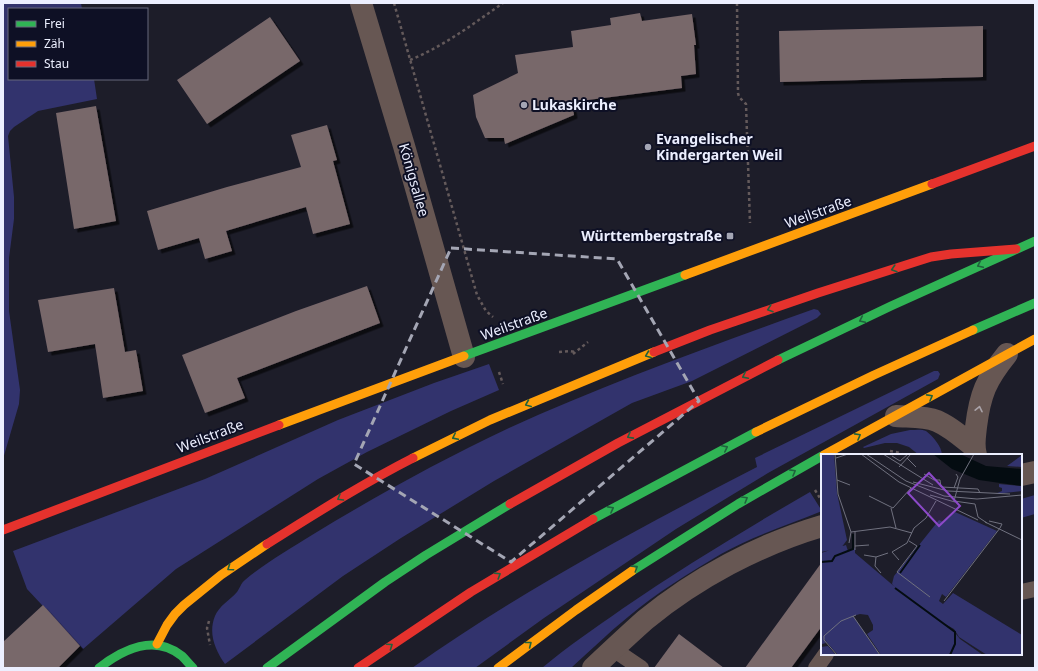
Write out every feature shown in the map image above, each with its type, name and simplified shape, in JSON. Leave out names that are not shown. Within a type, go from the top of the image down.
[{"type":"main road","name":"Weilstraße","points":[[3,530],[308,414],[1035,146]]},
{"type":"main road","points":[[267,668],[334,618],[425,556],[531,492],[616,444],[712,393],[818,341],[1035,241]]},
{"type":"main road","points":[[157,644],[167,625],[184,605],[221,575],[252,553],[326,506],[378,476],[490,420],[710,330],[818,293],[931,257],[1016,249]]},
{"type":"main road","points":[[358,668],[424,622],[509,568],[592,520],[700,461],[846,388],[972,329],[1035,303]]},
{"type":"main road","points":[[827,454],[1035,339]]},
{"type":"main road","points":[[498,668],[532,641],[631,571],[763,488],[821,457]]},
{"type":"main road","points":[[99,668],[124,650],[135,646],[157,644],[166,646],[175,651],[192,666]]},
{"type":"street","name":"Königsallee","points":[[361,3],[464,357]]},
{"type":"street","points":[[975,451],[978,415],[986,384],[1007,354]]},
{"type":"street","points":[[896,416],[925,418],[937,421],[956,433],[975,451]]},
{"type":"street","points":[[1022,475],[1035,472]]},
{"type":"street","points":[[593,668],[645,620],[686,590],[763,547],[821,526]]},
{"type":"lane","points":[[1022,592],[1035,589]]},
{"type":"lane","points":[[613,649],[641,668]]},
{"type":"lane","points":[[816,668],[825,655]]},
{"type":"path","points":[[394,3],[477,295],[486,311],[498,320],[502,342]]},
{"type":"path","points":[[381,69],[410,60],[432,50],[503,3]]},
{"type":"path","points":[[737,3],[738,94],[746,104],[749,214],[752,251]]},
{"type":"path","points":[[568,357],[591,338]]},
{"type":"path","points":[[498,372],[504,385]]},
{"type":"highlighted area","points":[[451,248],[617,259],[699,401],[511,562],[354,464]]},
{"type":"shaded area","points":[[3,3],[81,3],[82,8],[8,8],[8,80],[94,80],[97,99],[38,111],[14,127],[8,136],[14,197],[14,219],[9,258],[9,311],[20,390],[19,404],[3,459]]},
{"type":"shaded area","points":[[814,309],[818,310],[821,314],[817,318],[692,381],[632,403],[494,481],[401,538],[343,576],[225,664],[221,659],[212,635],[213,622],[219,609],[237,592],[244,581],[278,556],[385,492],[459,453],[546,411],[660,366]]},
{"type":"shaded area","points":[[489,364],[499,390],[451,411],[367,452],[318,479],[176,569],[83,649],[27,589],[13,551],[205,479],[338,420],[434,383]]},
{"type":"shaded area","points":[[934,371],[938,371],[940,374],[938,379],[768,473],[676,529],[544,618],[475,668],[412,668],[495,613],[538,587],[625,537],[757,467],[755,458]]},
{"type":"shaded area","points":[[910,430],[926,431],[937,442],[942,454],[918,454],[909,447],[897,443],[885,443],[863,447],[891,434]]},
{"type":"shaded area","points":[[810,492],[821,509],[821,511],[771,531],[721,554],[685,576],[639,608],[613,629],[571,668],[542,668],[591,630],[668,578],[738,534]]},
{"type":"shaded area","points":[[1035,495],[1035,514],[1022,518],[1022,499]]},
{"type":"building","name":"Evangelischer Kindergarten Weil","points":[[640,13],[642,21],[692,14],[696,45],[694,45],[696,74],[681,76],[682,88],[572,102],[574,115],[505,144],[504,138],[485,138],[476,117],[473,95],[518,73],[515,55],[573,47],[571,31],[611,25],[610,18]]},
{"type":"building","points":[[270,17],[300,61],[207,124],[177,80]]},
{"type":"building","points":[[983,26],[983,77],[780,82],[779,31]]},
{"type":"building","points":[[96,106],[116,221],[74,229],[56,113]]},
{"type":"building","points":[[327,125],[337,160],[333,161],[350,224],[313,234],[306,207],[226,231],[232,251],[205,259],[199,238],[158,250],[147,211],[301,167],[291,135]]},
{"type":"building","points":[[367,286],[380,323],[237,378],[245,398],[205,413],[182,355],[296,311]]},
{"type":"building","points":[[114,288],[125,352],[136,350],[143,391],[103,398],[95,344],[48,352],[38,300]]},
{"type":"building","points":[[821,563],[821,627],[791,668],[745,668]]},
{"type":"building","points":[[43,605],[80,646],[58,668],[3,668],[3,642]]},
{"type":"building","points":[[679,634],[724,668],[654,668]]},
{"type":"traffic: fast","points":[[778,360],[891,306],[1035,241]]},
{"type":"traffic: fast","points":[[464,356],[685,275]]},
{"type":"traffic: fast","points":[[973,330],[1035,303]]},
{"type":"traffic: fast","points":[[593,519],[756,432]]},
{"type":"traffic: fast","points":[[632,571],[738,504],[821,457]]},
{"type":"traffic: fast","points":[[267,668],[385,582],[426,555],[510,504]]},
{"type":"traffic: fast","points":[[99,668],[108,661],[129,650],[150,645],[172,649],[182,656],[193,668]]},
{"type":"traffic: slow","points":[[685,275],[932,184]]},
{"type":"traffic: slow","points":[[756,432],[874,375],[973,330]]},
{"type":"traffic: slow","points":[[826,454],[1035,339]]},
{"type":"traffic: slow","points":[[413,458],[490,420],[654,352]]},
{"type":"traffic: slow","points":[[279,425],[464,356]]},
{"type":"traffic: slow","points":[[157,644],[167,625],[184,605],[221,575],[267,544]]},
{"type":"traffic: slow","points":[[498,668],[576,610],[632,571]]},
{"type":"traffic: jam","points":[[932,184],[1035,146]]},
{"type":"traffic: jam","points":[[654,352],[710,330],[818,293],[931,257],[1016,249]]},
{"type":"traffic: jam","points":[[510,504],[618,443],[778,360]]},
{"type":"traffic: jam","points":[[3,530],[279,425]]},
{"type":"traffic: jam","points":[[267,544],[321,510],[413,458]]},
{"type":"traffic: jam","points":[[358,668],[471,592],[593,519]]},
{"type":"place","name":"Lukaskirche","points":[[524,105]]},
{"type":"place","name":"Evangelischer Kindergarten Weil","points":[[648,147]]},
{"type":"place","name":"Württembergstraße","points":[[730,236]]}]
